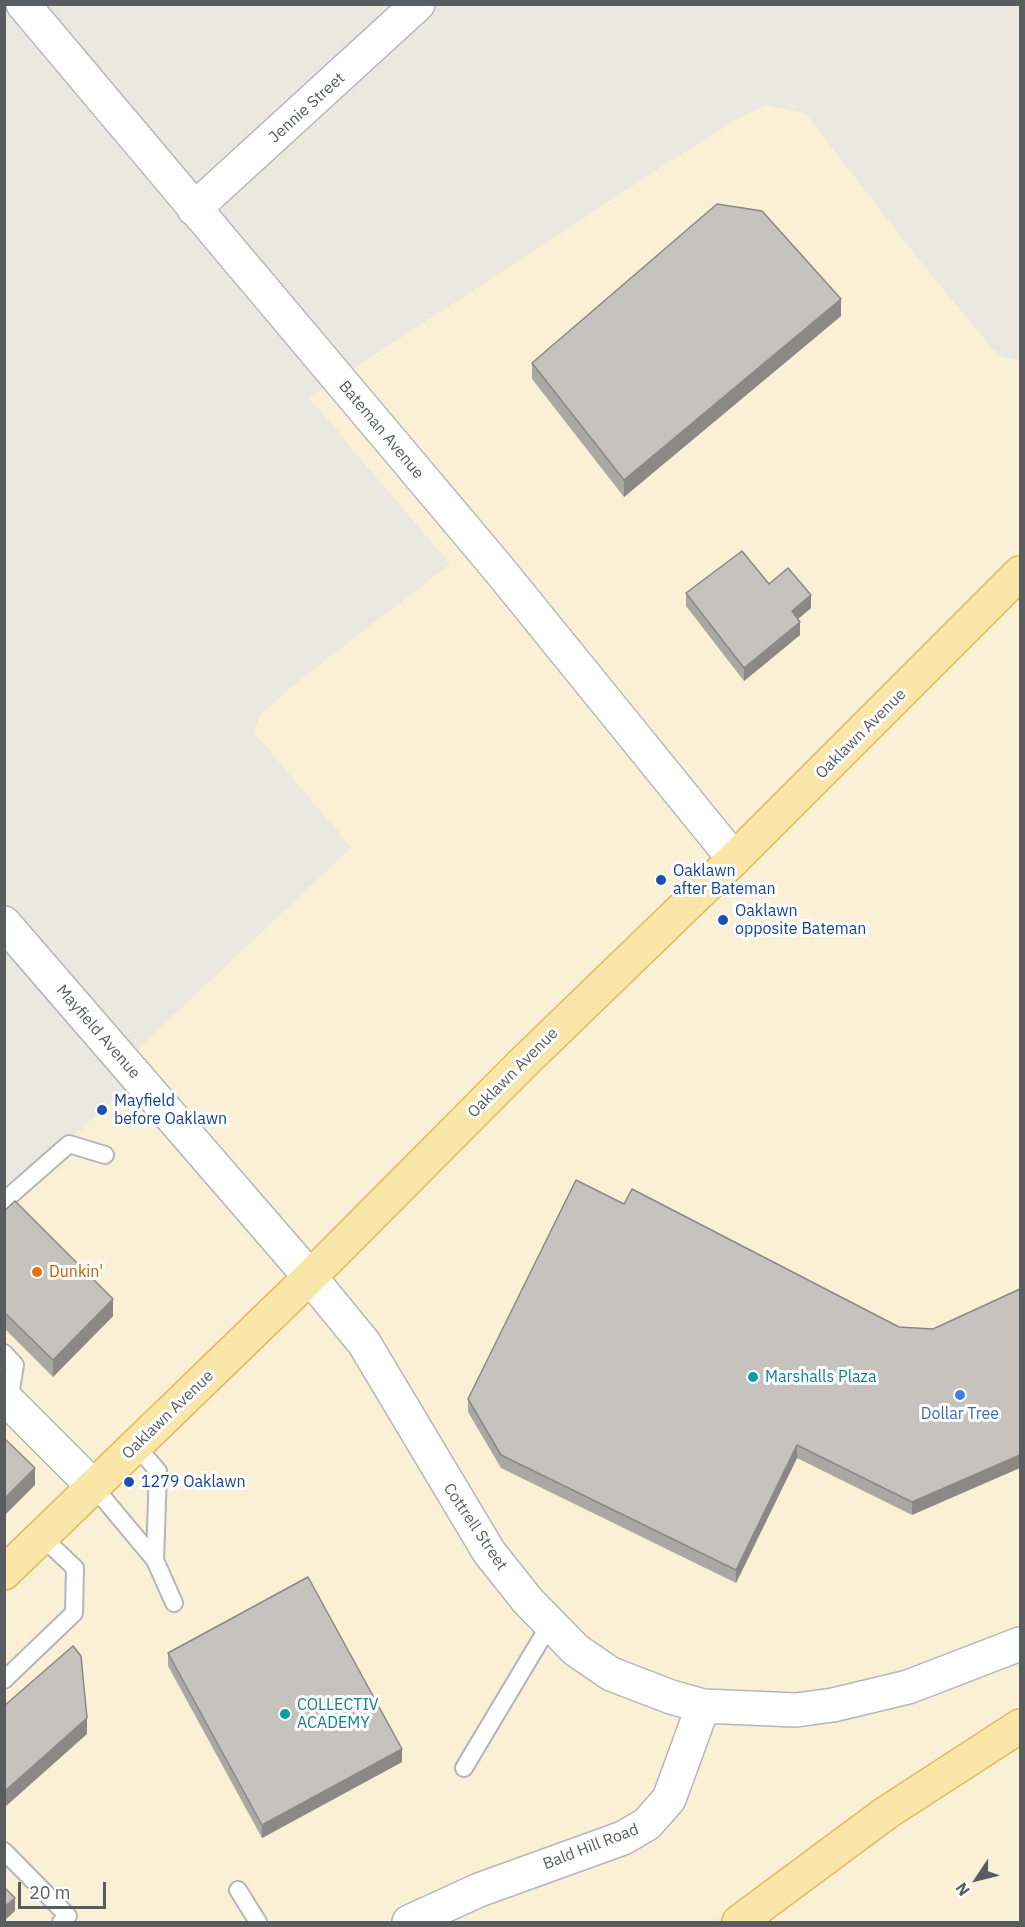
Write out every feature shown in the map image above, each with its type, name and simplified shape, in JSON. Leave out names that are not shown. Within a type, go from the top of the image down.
[{"type":"main road","name":"Oaklawn Avenue","points":[[4,1573],[310,1277],[524,1062],[734,859],[1020,573]]},
{"type":"main road","points":[[739,1923],[886,1813],[1020,1726]]},
{"type":"main road","points":[[765,1923],[886,1813]]},
{"type":"street","name":"Bateman Avenue","points":[[23,4],[524,600],[734,859]]},
{"type":"street","name":"Jennie Street","points":[[194,209],[418,4]]},
{"type":"street","name":"Mayfield Avenue","points":[[4,923],[310,1277]]},
{"type":"street","name":"Cottrell Street","points":[[310,1277],[364,1343],[489,1552],[528,1601],[576,1650],[611,1674],[671,1697],[703,1706]]},
{"type":"street","points":[[7,1399],[94,1487]]},
{"type":"street","points":[[703,1706],[796,1710],[833,1705],[908,1687],[1020,1644]]},
{"type":"street","name":"Bald Hill Road","points":[[409,1923],[479,1890],[623,1838],[647,1824],[669,1799],[703,1706]]},
{"type":"lane","points":[[4,1201],[69,1144],[105,1155]]},
{"type":"lane","points":[[4,1353],[15,1365],[7,1399]]},
{"type":"lane","points":[[136,1446],[158,1471],[155,1560]]},
{"type":"lane","points":[[94,1487],[155,1560],[174,1603]]},
{"type":"lane","points":[[4,1680],[74,1613],[75,1568],[42,1537]]},
{"type":"lane","points":[[464,1768],[550,1624]]},
{"type":"lane","points":[[4,1851],[68,1916],[62,1923]]},
{"type":"lane","points":[[238,1890],[258,1923]]},
{"type":"shaded area","points":[[766,105],[806,114],[908,246],[999,357],[1020,360],[1020,1922],[761,1922],[768,1899],[712,1922],[5,1922],[4,1198],[133,1082],[125,1061],[351,848],[254,732],[260,715],[301,679],[450,564],[309,398],[672,160],[737,119]]},
{"type":"building","points":[[717,204],[762,211],[841,299],[624,480],[532,363]]},
{"type":"building","points":[[742,551],[769,584],[788,568],[811,595],[792,611],[800,622],[744,668],[686,593]]},
{"type":"building","name":"Marshalls Plaza","points":[[576,1180],[624,1204],[632,1189],[899,1327],[933,1329],[1020,1289],[1020,1455],[912,1502],[797,1445],[736,1570],[501,1455],[468,1399]]},
{"type":"building","name":"Dunkin'","points":[[15,1201],[113,1299],[53,1360],[4,1312],[4,1211]]},
{"type":"building","points":[[4,1438],[35,1468],[4,1499]]},
{"type":"building","name":"COLLECTIV ACADEMY","points":[[308,1577],[402,1749],[262,1825],[168,1653]]},
{"type":"building","points":[[73,1646],[81,1656],[87,1718],[5,1791],[4,1706]]},
{"type":"building","points":[[4,1887],[15,1898],[4,1907]]},
{"type":"place","name":"Oaklawn after Bateman","points":[[661,880]]},
{"type":"place","name":"Oaklawn opposite Bateman","points":[[723,920]]},
{"type":"place","name":"Mayfield before Oaklawn","points":[[102,1110]]},
{"type":"place","name":"Dunkin'","points":[[37,1272]]},
{"type":"place","name":"Marshalls Plaza","points":[[753,1377]]},
{"type":"place","name":"Dollar Tree","points":[[960,1395]]},
{"type":"place","name":"1279 Oaklawn","points":[[129,1482]]},
{"type":"place","name":"COLLECTIV ACADEMY","points":[[285,1714]]}]
